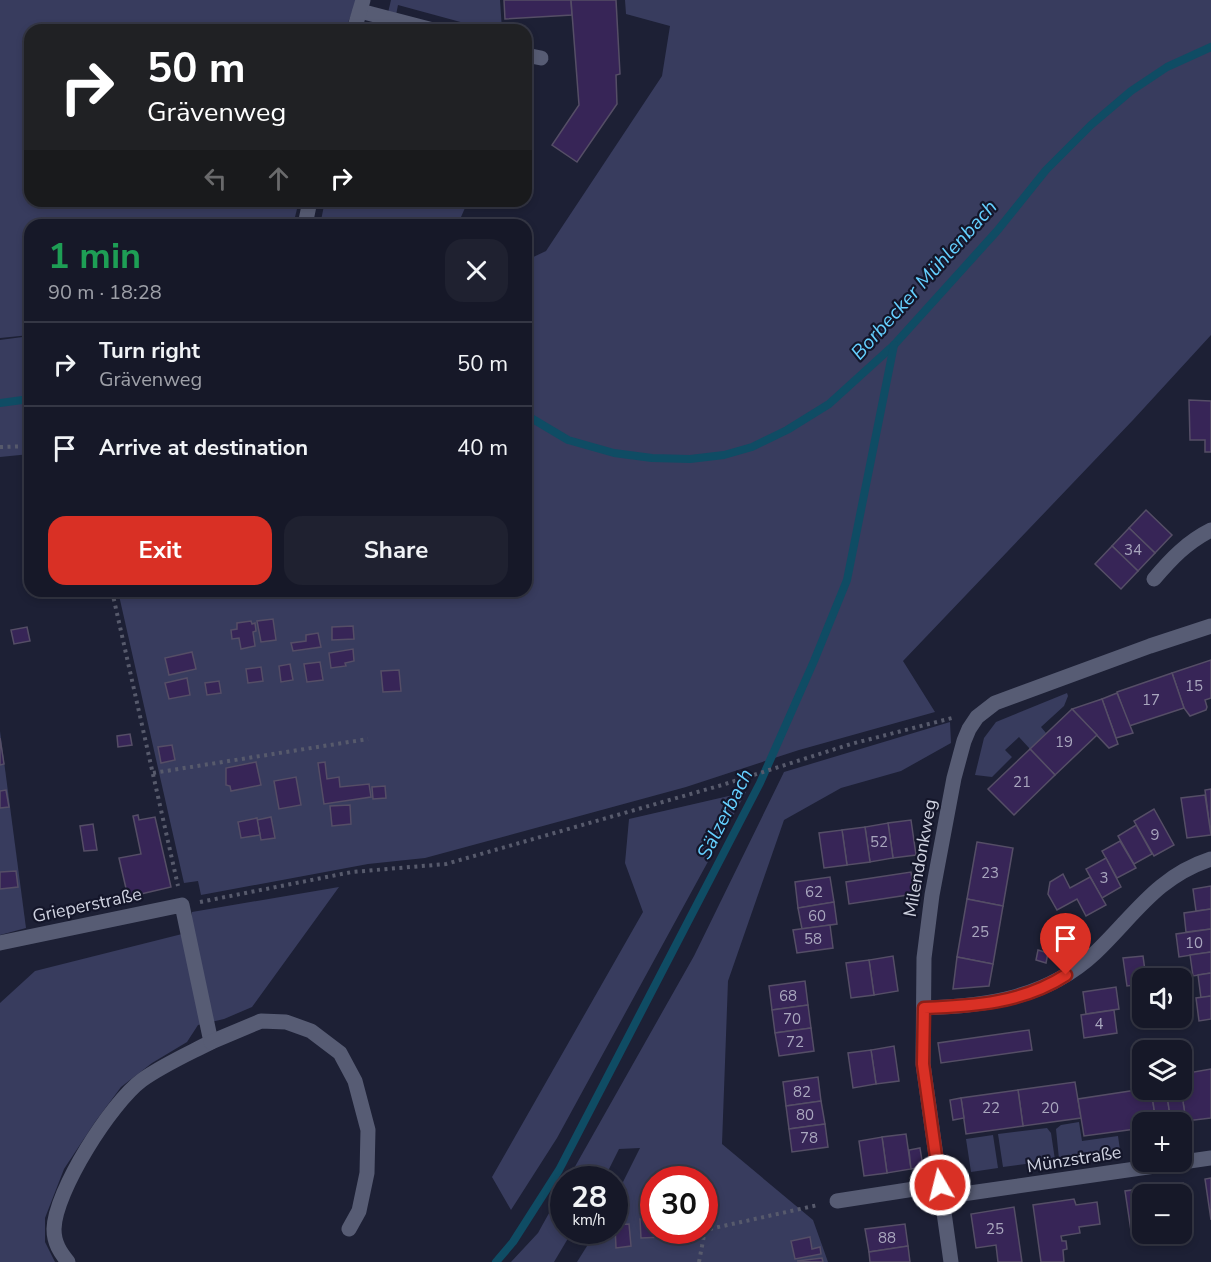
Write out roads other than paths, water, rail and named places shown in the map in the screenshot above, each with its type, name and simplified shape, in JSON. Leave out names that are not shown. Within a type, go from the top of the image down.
[{"type":"street","points":[[356,24],[361,6],[414,24]]},
{"type":"street","points":[[1154,579],[1187,544],[1211,530]]},
{"type":"street","name":"Milendonkweg","points":[[951,1262],[923,1064],[924,958],[927,927],[954,778],[969,729],[984,710],[995,704],[1094,666],[1211,626]]},
{"type":"street","points":[[924,1008],[1003,1001],[1028,994],[1054,982],[1097,951],[1162,884],[1191,866],[1211,859]]},
{"type":"street","name":"Grieperstraße","points":[[0,943],[182,905],[211,1042]]},
{"type":"street","points":[[68,1262],[58,1250],[54,1230],[59,1204],[79,1161],[118,1105],[141,1081],[211,1042],[261,1021],[286,1022],[311,1031],[340,1053],[355,1080],[368,1130],[367,1173],[359,1212],[350,1229]]},
{"type":"street","name":"Münzstraße","points":[[837,1200],[941,1191],[1211,1158]]},
{"type":"waterway","name":"Borbecker Mühlenbach","points":[[532,419],[568,440],[614,453],[652,458],[690,459],[724,455],[752,447],[787,430],[829,404],[894,345],[997,231],[1046,170],[1091,125],[1131,91],[1167,67],[1211,47]]},
{"type":"waterway","name":"Sälzerbach","points":[[496,1262],[513,1242],[559,1170],[760,783],[814,661],[847,580],[894,345]]},
{"type":"waterway","name":"Borbecker Mühlenbach","points":[[0,403],[24,400]]}]
